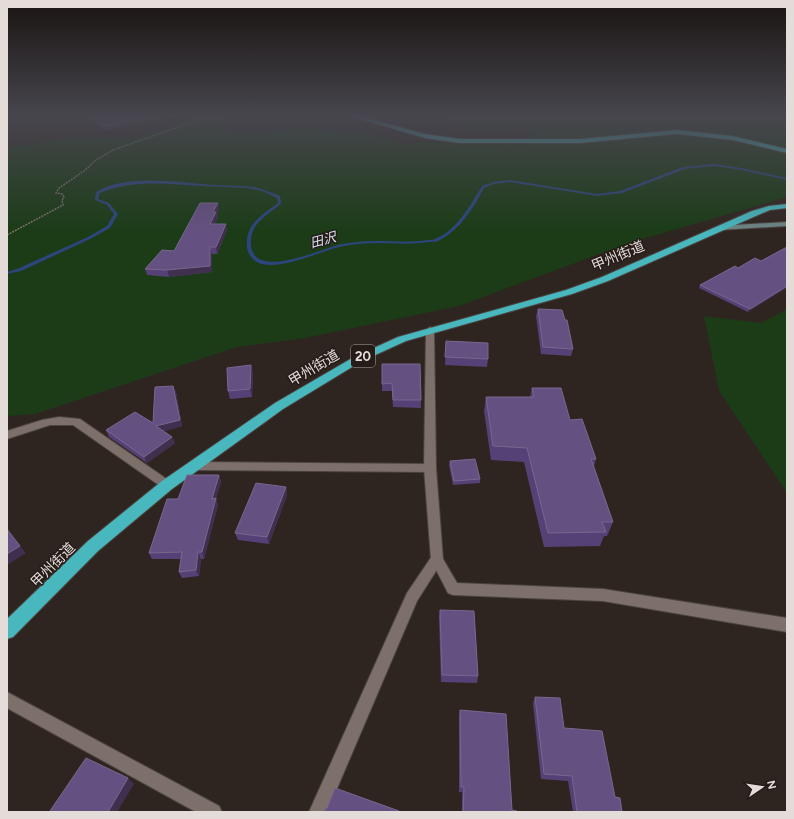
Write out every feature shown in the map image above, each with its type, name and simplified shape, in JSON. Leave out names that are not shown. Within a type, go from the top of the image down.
[{"type":"highway","name":"甲州街道","points":[[7,631],[93,546],[167,485],[279,406],[358,359],[384,346],[430,330],[514,309],[569,292],[604,279],[755,213],[769,208],[787,206]]},
{"type":"main road","points":[[719,228],[750,228],[787,224]]},
{"type":"street","points":[[430,330],[430,468],[437,560],[453,589],[603,595],[787,625]]},
{"type":"street","points":[[7,435],[54,421],[68,420],[76,422],[167,485]]},
{"type":"street","points":[[194,466],[430,468]]},
{"type":"street","points":[[318,812],[412,597],[437,560]]},
{"type":"street","points":[[7,700],[213,812]]},
{"type":"path","points":[[7,235],[63,205],[62,200],[64,197],[62,194],[56,193],[60,188],[103,155]]},
{"type":"green space","points":[[7,155],[787,155],[787,197],[629,243],[459,306],[305,338],[237,347],[35,414],[7,416]]},
{"type":"green space","points":[[787,309],[787,493],[719,391],[704,316],[761,323]]},
{"type":"building","points":[[200,203],[218,203],[213,212],[216,212],[210,224],[226,224],[216,247],[210,247],[210,266],[167,270],[145,269],[162,250],[174,251]]},
{"type":"building","points":[[787,247],[787,286],[750,309],[700,285],[735,266],[738,268],[755,258],[761,261]]},
{"type":"building","points":[[538,309],[562,310],[565,320],[567,320],[573,349],[543,347]]},
{"type":"building","points":[[446,341],[488,343],[488,359],[445,357]]},
{"type":"building","points":[[382,364],[420,364],[421,400],[393,400],[392,383],[382,384]]},
{"type":"building","points":[[251,365],[250,389],[228,391],[227,368]]},
{"type":"building","points":[[173,386],[180,420],[156,426],[172,437],[144,457],[106,430],[135,412],[153,423],[155,387]]},
{"type":"building","points":[[532,388],[561,388],[570,420],[582,419],[596,459],[591,459],[613,522],[602,522],[606,532],[548,533],[527,448],[493,446],[486,397],[534,397]]},
{"type":"building","points":[[475,459],[480,479],[454,481],[450,461]]},
{"type":"building","points":[[187,475],[219,475],[212,499],[216,498],[202,552],[198,552],[196,570],[179,572],[182,552],[149,553],[167,499],[178,499]]},
{"type":"building","points":[[256,483],[286,487],[267,537],[235,533]]},
{"type":"building","points":[[7,529],[20,546],[7,554]]},
{"type":"building","points":[[440,610],[474,611],[478,676],[442,675]]},
{"type":"building","points":[[535,697],[560,698],[564,728],[602,731],[615,797],[620,798],[622,812],[577,812],[572,776],[544,774]]},
{"type":"building","points":[[460,710],[506,714],[512,810],[517,812],[463,812],[464,787],[461,787]]},
{"type":"building","points":[[86,758],[128,778],[108,812],[51,812],[50,811]]},
{"type":"building","points":[[335,788],[399,811],[399,812],[324,812]]},
{"type":"waterway","name":"田沢","points":[[7,273],[19,270],[89,238],[109,227],[116,214],[108,204],[96,199],[98,192],[111,187],[139,182],[248,187],[279,197],[280,203],[257,221],[251,229],[248,239],[249,251],[255,259],[264,263],[279,263],[296,260],[342,245],[375,242],[416,243],[437,240],[451,232],[474,204],[483,187],[493,183],[510,181],[597,195],[621,192],[684,168],[714,165],[742,169],[787,179]]}]
